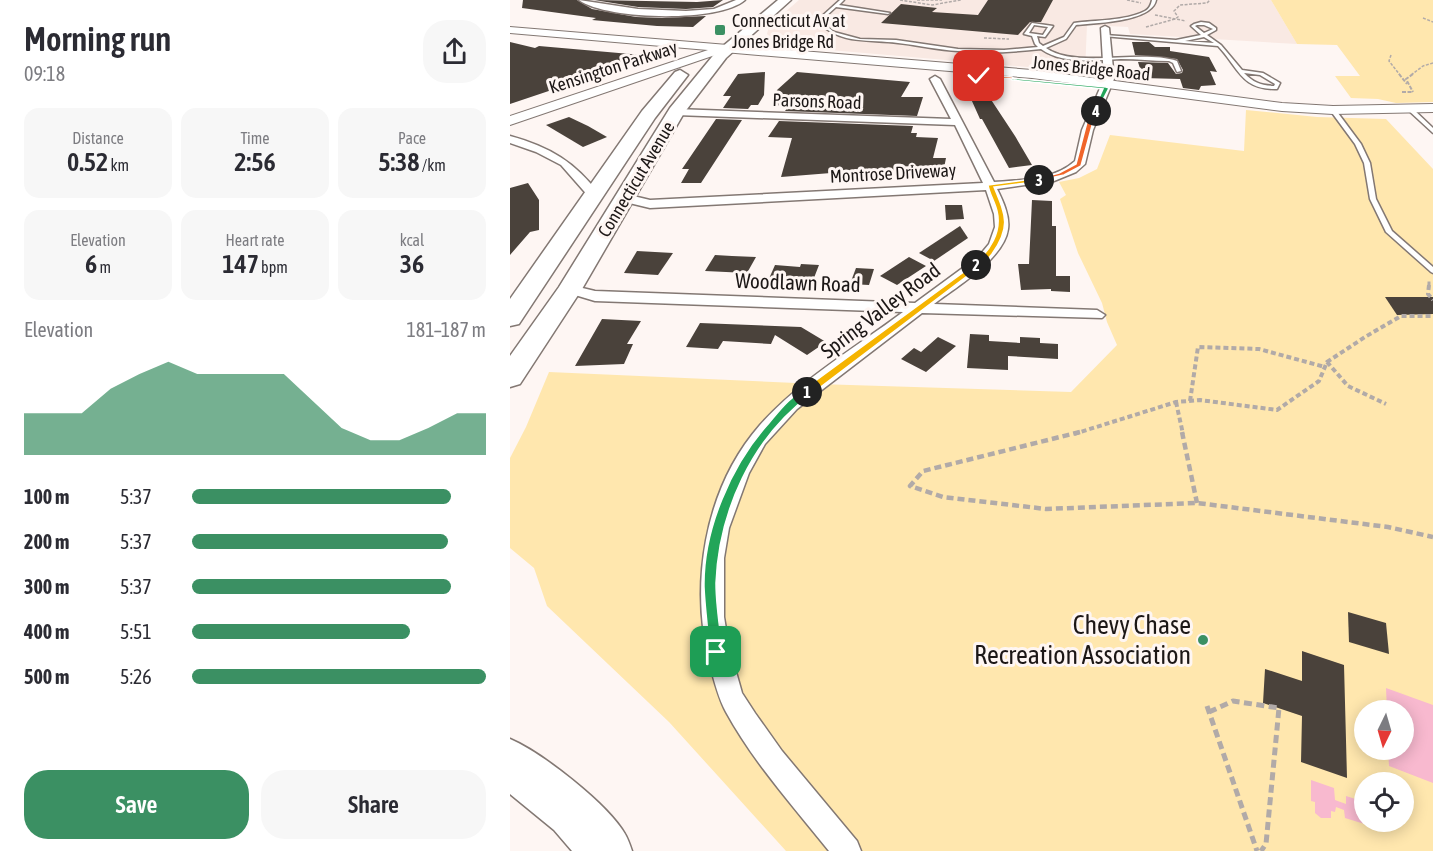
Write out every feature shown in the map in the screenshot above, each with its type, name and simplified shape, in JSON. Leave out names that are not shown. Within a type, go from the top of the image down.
[{"type":"highway","points":[[510,763],[572,812],[606,851]]},
{"type":"main road","name":"Connecticut Avenue","points":[[510,318],[648,115],[767,0]]},
{"type":"main road","name":"Connecticut Avenue","points":[[510,377],[570,288],[711,52],[785,0]]},
{"type":"main road","name":"Jones Bridge Road","points":[[510,30],[611,39],[622,43],[711,52],[1107,85],[1221,103],[1333,110],[1433,108]]},
{"type":"main road","name":"Kensington Parkway","points":[[510,121],[711,52]]},
{"type":"street","points":[[583,0],[599,6],[682,14],[713,11],[741,0]]},
{"type":"street","points":[[1105,32],[1104,58],[1110,77],[1107,85]]},
{"type":"street","name":"Spring Valley Road","points":[[847,851],[767,753],[733,700],[716,652],[710,586],[712,558],[730,495],[742,466],[768,428],[791,404],[984,259],[997,241],[1002,227],[1000,211],[991,186],[934,79]]},
{"type":"street","name":"Montrose Driveway","points":[[625,198],[650,204],[991,186],[1047,178],[1078,165],[1090,122],[1107,85]]},
{"type":"street","name":"Parsons Road","points":[[676,112],[957,122]]},
{"type":"street","points":[[510,139],[540,150],[565,163],[594,195]]},
{"type":"street","name":"Woodlawn Road","points":[[570,288],[595,296],[1097,315]]},
{"type":"lane","points":[[842,0],[822,18],[821,23],[833,33],[846,38],[896,41],[958,50],[1004,51],[1045,49],[1065,38],[1075,24],[1136,16],[1153,6],[1154,0]]},
{"type":"lane","points":[[837,6],[888,13]]},
{"type":"lane","points":[[1178,41],[1206,35],[1213,31],[1214,27],[1205,23],[1195,24],[1194,28],[1206,35],[1219,45],[1252,83],[1275,88],[1278,84],[1261,74],[1243,71]]},
{"type":"lane","points":[[1034,37],[1044,36],[1051,26],[1033,24],[1026,34],[1034,37],[1049,53],[1060,57],[1093,61],[1104,58],[1168,60],[1175,62],[1179,71]]},
{"type":"lane","points":[[1105,32],[1219,45]]},
{"type":"lane","points":[[1410,109],[1433,131]]},
{"type":"lane","points":[[1333,110],[1358,144],[1367,163],[1373,199],[1389,232],[1433,271]]},
{"type":"path","points":[[900,0],[919,4],[943,4],[961,0]]},
{"type":"path","points":[[916,0],[940,0],[943,4]]},
{"type":"path","points":[[1127,0],[1141,3]]},
{"type":"path","points":[[1149,13],[1195,24]]},
{"type":"path","points":[[1423,18],[1433,22]]},
{"type":"path","points":[[981,39],[1034,37]]},
{"type":"path","points":[[1391,55],[1389,61],[1413,92],[1402,92]]},
{"type":"path","points":[[1407,84],[1406,79],[1409,76],[1423,66],[1433,63]]},
{"type":"path","points":[[1433,279],[1429,280],[1428,294],[1433,300]]},
{"type":"path","points":[[1433,316],[1401,316],[1326,365],[1319,381],[1277,410],[1200,400],[1176,402],[1086,432],[922,471],[910,486],[943,497],[1046,509],[1197,503],[1388,527],[1433,537]]},
{"type":"path","points":[[1190,401],[1198,347],[1259,349],[1326,365],[1348,386],[1386,404]]},
{"type":"path","points":[[1176,402],[1197,503]]},
{"type":"path","points":[[1233,701],[1279,708],[1266,844],[1259,851],[1208,709],[1233,701]]},
{"type":"shaded area","points":[[799,0],[1271,0],[1297,44],[1130,34],[1128,27],[1087,25],[1085,72],[795,47],[773,40],[767,34],[769,26]]},
{"type":"shaded area","points":[[1271,0],[1433,0],[1433,102],[1396,103],[1378,99],[1351,98],[1335,76],[1360,76],[1337,45],[1297,44]]},
{"type":"shaded area","points":[[1246,110],[1317,117],[1386,119],[1433,169],[1433,851],[786,851],[669,722],[547,606],[534,568],[510,548],[510,458],[549,372],[1071,392],[1117,345],[1102,303],[1078,253],[1060,199],[1066,195],[1059,182],[1079,178],[1097,169],[1110,135],[1244,151]]},
{"type":"shaded area","points":[[1386,688],[1433,705],[1433,783],[1414,776],[1414,772],[1405,772],[1389,766],[1389,760],[1414,760],[1414,700],[1387,700]]},
{"type":"shaded area","points":[[1311,780],[1334,788],[1335,800],[1346,804],[1346,796],[1354,799],[1354,821],[1345,818],[1344,810],[1336,807],[1335,812],[1331,811],[1331,818],[1321,818],[1315,813],[1315,802],[1311,801]]},
{"type":"building","points":[[523,0],[577,0],[592,9],[636,17],[706,16],[693,27],[657,26],[592,20],[596,18],[522,8]]},
{"type":"building","points":[[594,0],[697,2],[723,0],[713,7],[686,9],[638,7]]},
{"type":"building","points":[[988,0],[1053,0],[1041,22],[1030,22],[1018,35],[881,23],[901,4],[937,8],[932,12],[978,15]]},
{"type":"building","points":[[510,42],[535,48],[539,46],[653,56],[510,104]]},
{"type":"building","points":[[1132,42],[1149,42],[1155,47],[1170,47],[1170,51],[1209,57],[1217,72],[1210,71],[1216,85],[1201,86],[1199,90],[1183,88],[1180,79],[1143,78],[1138,62],[1168,63],[1176,74],[1182,73],[1183,70],[1177,59],[1135,55]]},
{"type":"building","points":[[765,72],[764,95],[758,105],[751,105],[748,109],[723,108],[731,96],[723,96],[738,74]]},
{"type":"building","points":[[797,72],[910,82],[901,97],[923,97],[917,116],[785,111],[789,106],[773,105],[777,90]]},
{"type":"building","points":[[984,89],[1032,165],[1009,168],[980,119],[967,90]]},
{"type":"building","points":[[569,117],[607,137],[583,147],[546,125]]},
{"type":"building","points":[[716,119],[742,120],[701,183],[681,183],[689,169],[682,169]]},
{"type":"building","points":[[779,121],[913,126],[911,133],[917,133],[916,137],[938,138],[933,158],[946,158],[943,173],[866,174],[866,177],[830,176],[831,173],[781,177],[792,138],[768,137]]},
{"type":"building","points":[[528,183],[539,200],[539,230],[530,232],[510,255],[510,188]]},
{"type":"building","points":[[1032,200],[1052,201],[1052,226],[1056,226],[1056,276],[1070,276],[1070,292],[1051,291],[1051,289],[1021,290],[1018,264],[1029,264]]},
{"type":"building","points":[[945,205],[962,205],[964,219],[946,220]]},
{"type":"building","points":[[960,226],[968,238],[934,261],[919,253]]},
{"type":"building","points":[[637,251],[673,253],[658,275],[624,273]]},
{"type":"building","points":[[715,255],[756,257],[747,273],[705,271]]},
{"type":"building","points":[[909,257],[926,266],[897,285],[880,276]]},
{"type":"building","points":[[801,264],[819,265],[812,283],[768,281],[775,265],[800,267]]},
{"type":"building","points":[[856,268],[874,269],[869,285],[850,284]]},
{"type":"building","points":[[1385,297],[1433,297],[1433,314],[1397,315]]},
{"type":"building","points":[[602,319],[641,321],[627,344],[633,344],[624,364],[575,366]]},
{"type":"building","points":[[700,323],[801,327],[826,342],[807,355],[775,335],[771,344],[723,341],[718,349],[686,347]]},
{"type":"building","points":[[970,334],[989,335],[989,341],[1020,343],[1020,337],[1040,338],[1040,343],[1058,344],[1058,359],[1008,356],[1008,370],[967,368]]},
{"type":"building","points":[[938,337],[956,346],[926,372],[901,359],[914,348],[921,352]]},
{"type":"building","points":[[1348,612],[1386,623],[1389,654],[1349,642]]},
{"type":"building","points":[[1302,651],[1344,665],[1347,778],[1301,762],[1302,716],[1263,703],[1265,669],[1302,681]]},
{"type":"place","name":"Connecticut Av at Jones Bridge Rd","points":[[720,30]]},
{"type":"place","name":"Chevy Chase Recreation Association","points":[[1203,640]]},
{"type":"route","points":[[716,652],[710,586],[712,558],[730,495],[742,466],[756,444],[791,404],[984,259],[997,241],[1002,227],[1000,211],[991,186],[1017,184],[1061,174],[1078,165],[1082,158],[1084,140],[1090,122],[1106,88],[979,76]]}]
